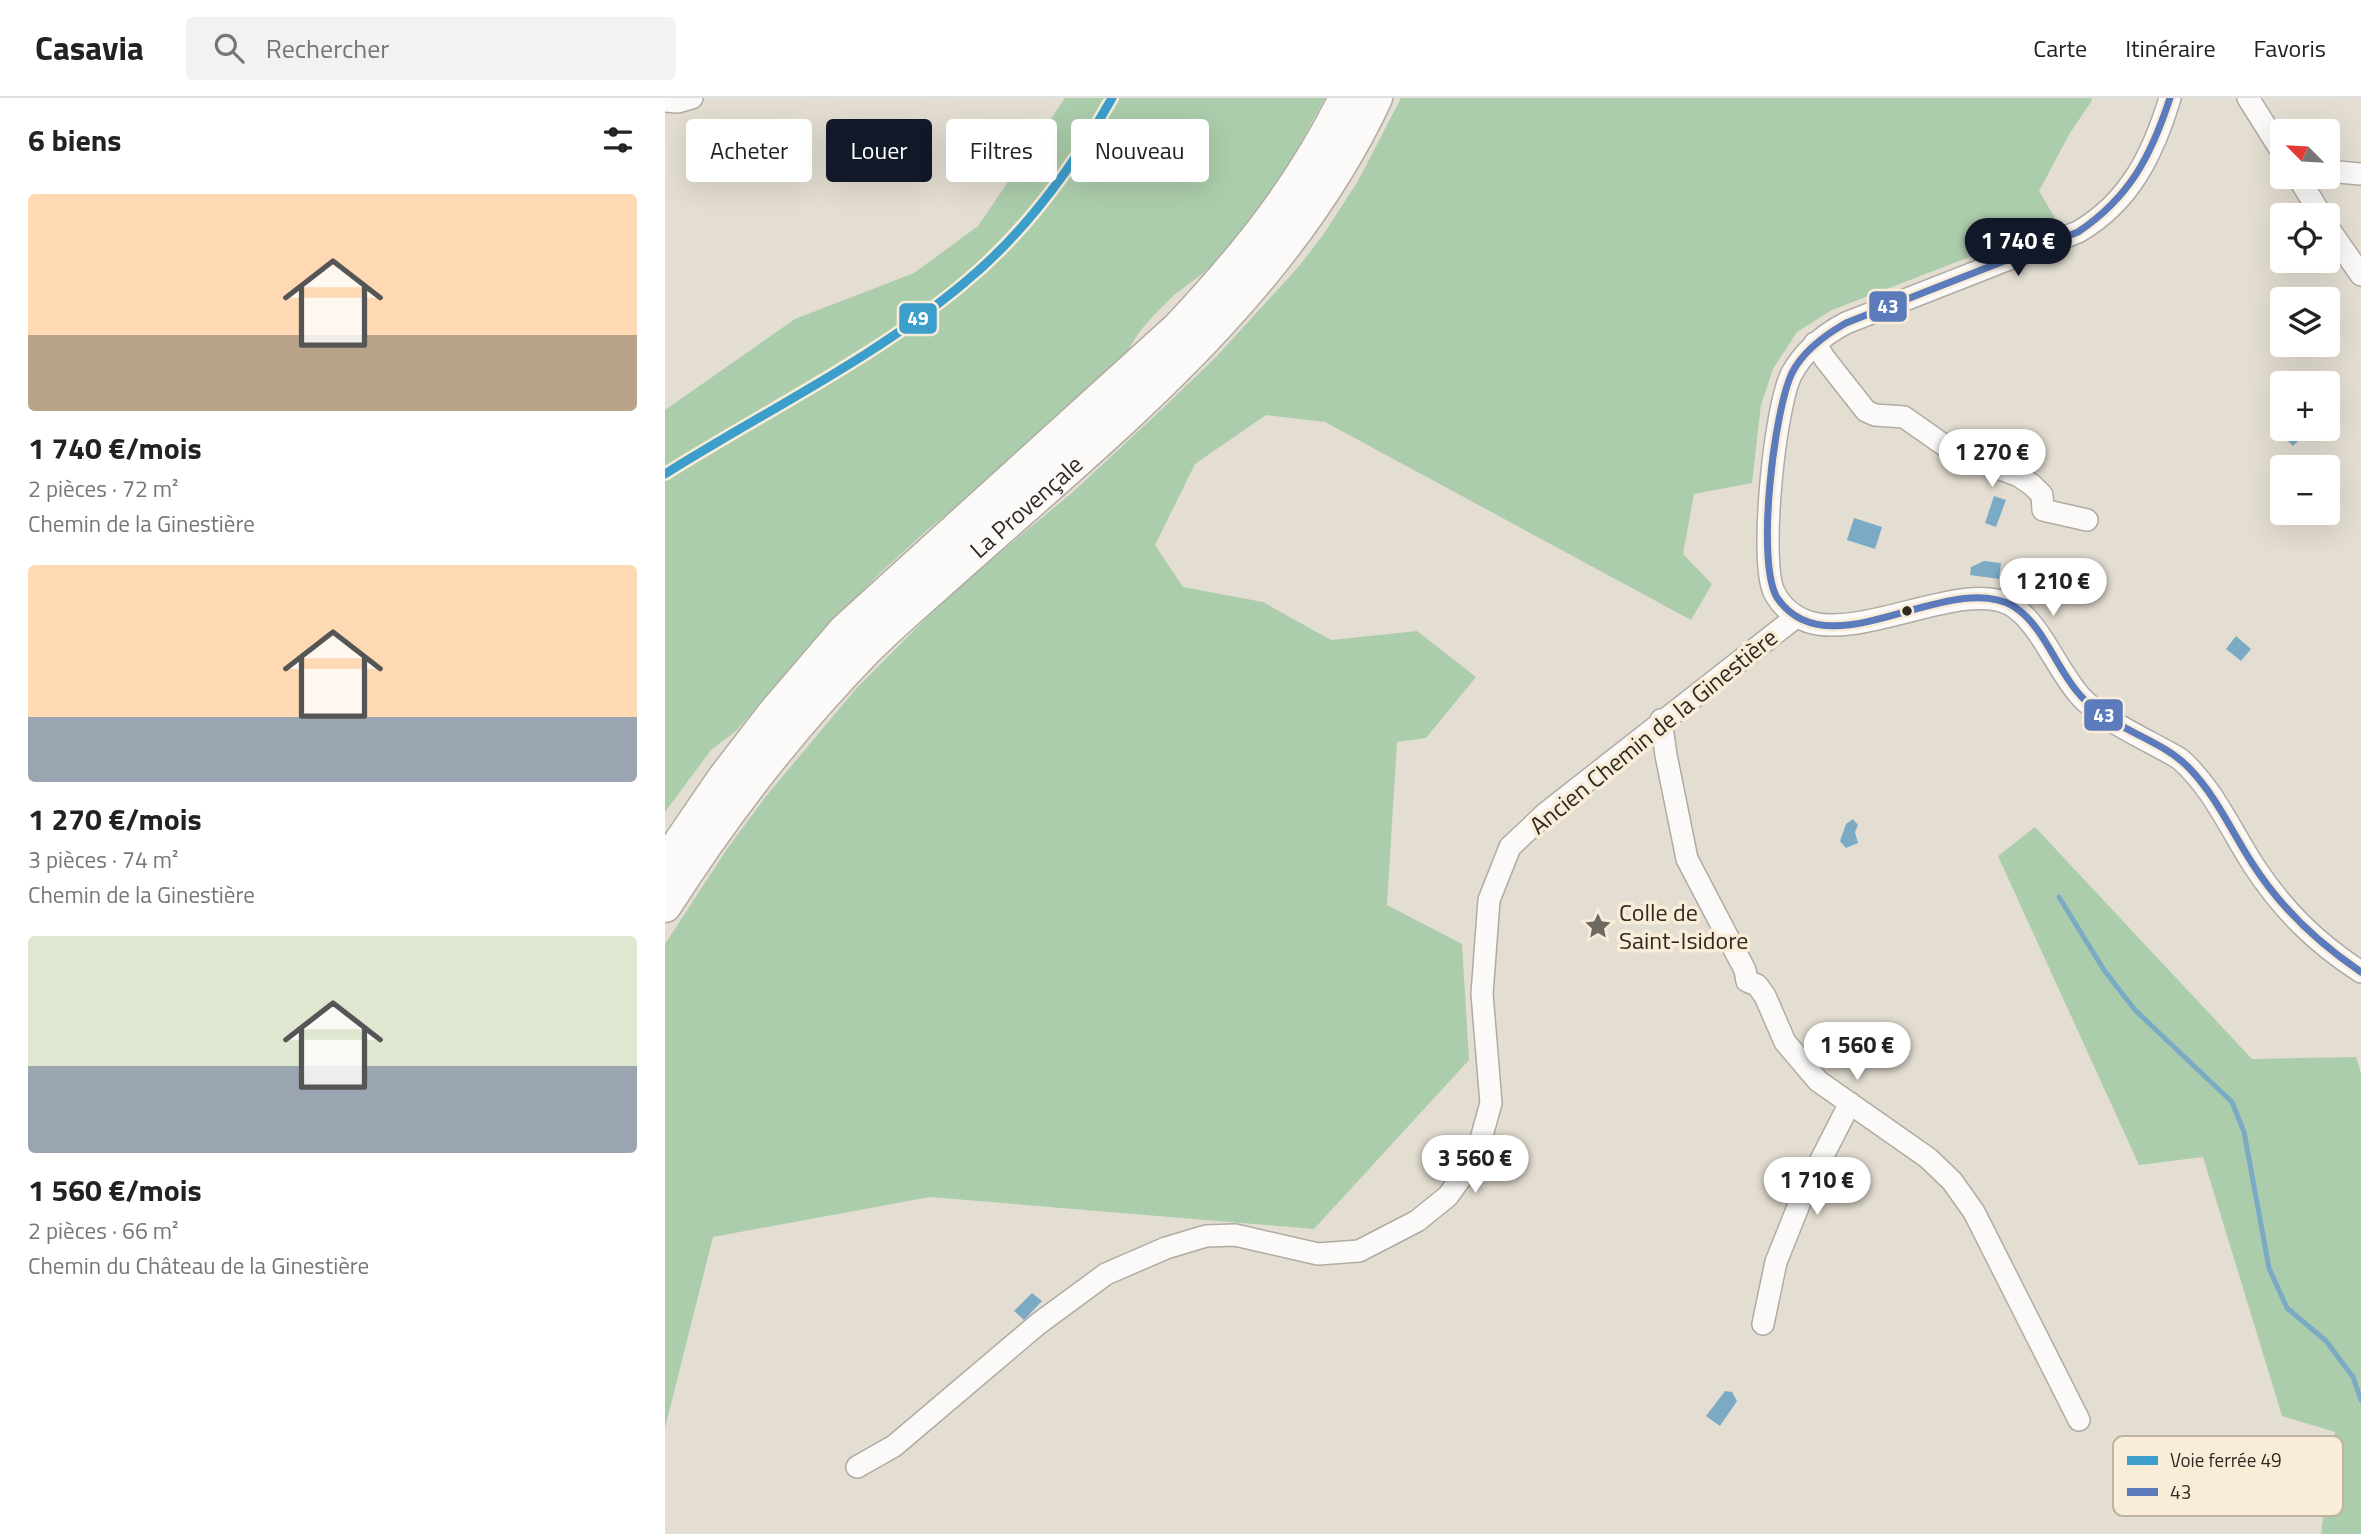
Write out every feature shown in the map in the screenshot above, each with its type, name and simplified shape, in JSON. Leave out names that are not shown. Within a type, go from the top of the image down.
[{"type":"highway","name":"La Provençale","points":[[665,864],[756,736],[845,630],[1179,327],[1216,287],[1254,244],[1282,206],[1345,98]]},
{"type":"highway","name":"La Provençale","points":[[665,906],[732,810],[789,735],[868,648],[1132,411],[1245,297],[1298,231],[1321,197],[1343,163],[1376,98]]},
{"type":"street","points":[[665,101],[678,102],[692,98]]},
{"type":"street","points":[[2170,98],[2157,135],[2129,189],[2114,207],[2097,221],[2078,232],[1846,323],[1815,343],[1792,374],[1783,394],[1771,486],[1767,562],[1770,580],[1774,593],[1796,617],[1823,626],[1848,624],[1985,597],[2011,605],[2034,627],[2064,677],[2083,699],[2104,715],[2180,758],[2190,768],[2207,788],[2278,901],[2306,932],[2361,972]]},
{"type":"street","points":[[2248,98],[2270,133]]},
{"type":"street","points":[[2340,173],[2361,174]]},
{"type":"street","points":[[2340,245],[2361,275]]},
{"type":"street","points":[[1815,343],[1866,411],[1875,415],[1904,417],[1951,450],[2019,476],[2042,495],[2043,510],[2087,520]]},
{"type":"street","name":"Ancien Chemin de la Ginestière","points":[[857,1467],[894,1446],[1038,1324],[1106,1274],[1166,1248],[1206,1236],[1235,1235],[1318,1254],[1359,1251],[1417,1220],[1448,1196],[1476,1157],[1491,1103],[1482,994],[1488,913],[1489,900],[1510,847],[1546,813],[1661,720],[1796,617]]},
{"type":"street","points":[[1661,720],[1687,859],[1745,970],[1747,981],[1757,985],[1765,996],[1785,1042],[1818,1081],[1927,1158],[1952,1181],[1974,1212],[2079,1420]]},
{"type":"street","points":[[1763,1324],[1781,1249],[1802,1197],[1850,1103]]},
{"type":"green space","points":[[1065,98],[1325,98],[1264,206],[1237,239],[1206,271],[1174,295],[1153,316],[1123,358],[1006,465],[925,532],[820,633],[736,731],[711,750],[665,812],[665,410],[795,319],[914,273],[978,226],[1008,182],[1057,182],[1057,119],[1051,119]]},
{"type":"green space","points":[[1401,98],[2092,98],[2039,191],[2058,223],[1832,310],[1797,332],[1773,369],[1761,405],[1752,483],[1694,494],[1683,554],[1712,584],[1691,620],[1325,422],[1266,415],[1195,464],[1155,545],[1183,587],[1263,602],[1331,640],[1417,631],[1476,677],[1426,738],[1397,742],[1387,905],[1462,944],[1469,1060],[1314,1229],[930,1197],[713,1237],[665,1428],[665,944],[727,849],[767,795],[855,690],[948,596],[1074,491],[1160,411],[1217,356],[1300,265],[1358,181]]},
{"type":"green space","points":[[2035,827],[2252,1059],[2356,1057],[2361,1073],[2361,1534],[2321,1534],[2323,1516],[2343,1516],[2343,1436],[2334,1436],[2335,1432],[2282,1416],[2203,1157],[2139,1165],[1998,856]]},
{"type":"water","points":[[1994,496],[2006,500],[1996,527],[1985,523]]},
{"type":"water","points":[[1854,518],[1882,527],[1875,549],[1847,540]]},
{"type":"water","points":[[1984,561],[2001,563],[1999,579],[1970,575],[1971,567]]},
{"type":"water","points":[[2236,636],[2251,649],[2241,661],[2226,649]]},
{"type":"water","points":[[1853,819],[1858,825],[1855,832],[1858,843],[1846,848],[1840,841],[1846,824]]},
{"type":"water","points":[[1032,1293],[1042,1301],[1024,1320],[1014,1311]]},
{"type":"water","points":[[1725,1391],[1732,1392],[1737,1401],[1720,1426],[1706,1416]]},
{"type":"waterway","points":[[2059,897],[2104,970],[2135,1010],[2232,1102],[2244,1132],[2269,1268],[2287,1308],[2326,1341],[2353,1377],[2361,1400]]},
{"type":"rail line","name":"49","points":[[665,474],[856,360],[964,283],[1008,242],[1047,197],[1112,98]]},
{"type":"transit line","name":"43","points":[[2170,98],[2155,138],[2136,174],[2112,204],[2078,232],[1846,323],[1823,338],[1802,358],[1792,373],[1785,392],[1774,452],[1768,523],[1771,581],[1778,599],[1800,619],[1827,626],[1858,624],[1956,600],[1987,598],[2013,606],[2033,624],[2072,684],[2092,707],[2164,749],[2190,769],[2216,802],[2252,863],[2275,895],[2315,936],[2361,972]]},
{"type":"place","name":"Colle de Saint-Isidore","points":[[1598,926]]}]
